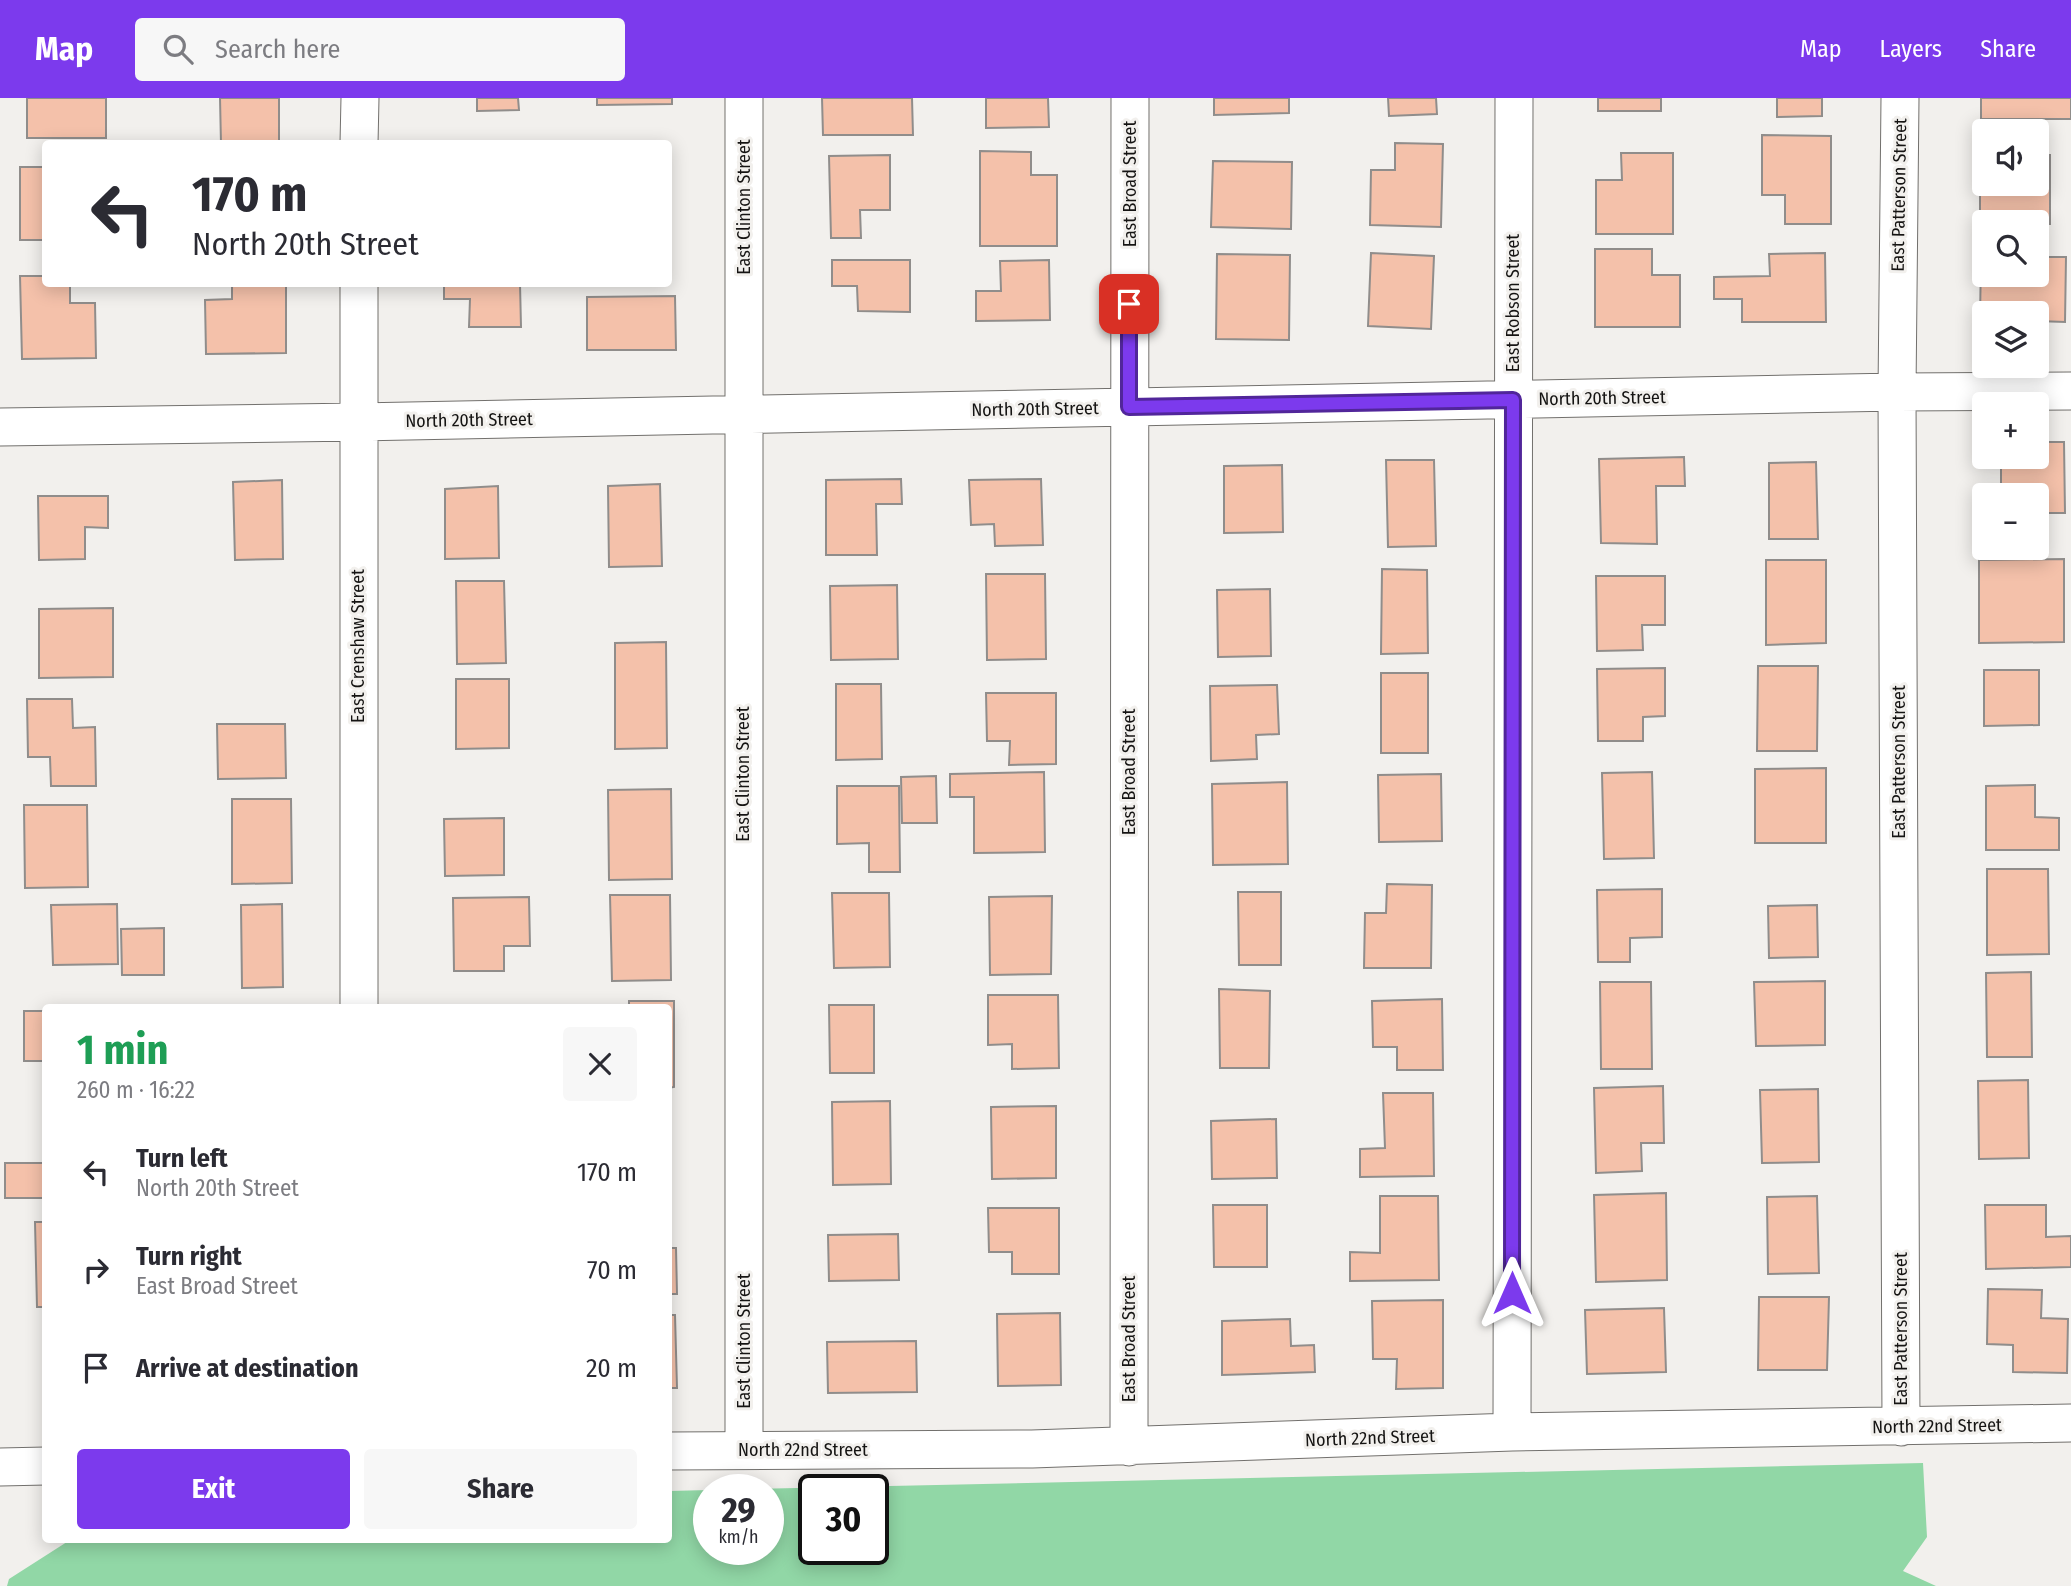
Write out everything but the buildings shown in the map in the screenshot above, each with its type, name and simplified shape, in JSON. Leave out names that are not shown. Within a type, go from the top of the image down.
[{"type":"street","points":[[359,140],[360,98]]},
{"type":"street","name":"East Clinton Street","points":[[744,98],[744,1450]]},
{"type":"street","name":"East Broad Street","points":[[1129,1447],[1130,98]]},
{"type":"street","name":"East Robson Street","points":[[1512,1432],[1514,98]]},
{"type":"street","name":"East Patterson Street","points":[[1900,98],[1897,392],[1901,1427]]},
{"type":"street","name":"East Crenshaw Street","points":[[359,287],[359,1004]]},
{"type":"street","name":"North 20th Street","points":[[0,427],[2071,391]]},
{"type":"street","name":"North 22nd Street","points":[[672,1451],[1129,1447],[1512,1432],[2071,1423]]},
{"type":"street","points":[[0,1467],[42,1466]]},
{"type":"green space","points":[[1923,1463],[1927,1537],[1903,1571],[1936,1586],[7,1586],[9,1579],[65,1543],[672,1543],[672,1491],[693,1490],[693,1565],[784,1565],[784,1488],[798,1488],[798,1565],[889,1565],[889,1486]]},
{"type":"route","points":[[1129,304],[1129,407],[1513,400],[1512,1293]]}]
